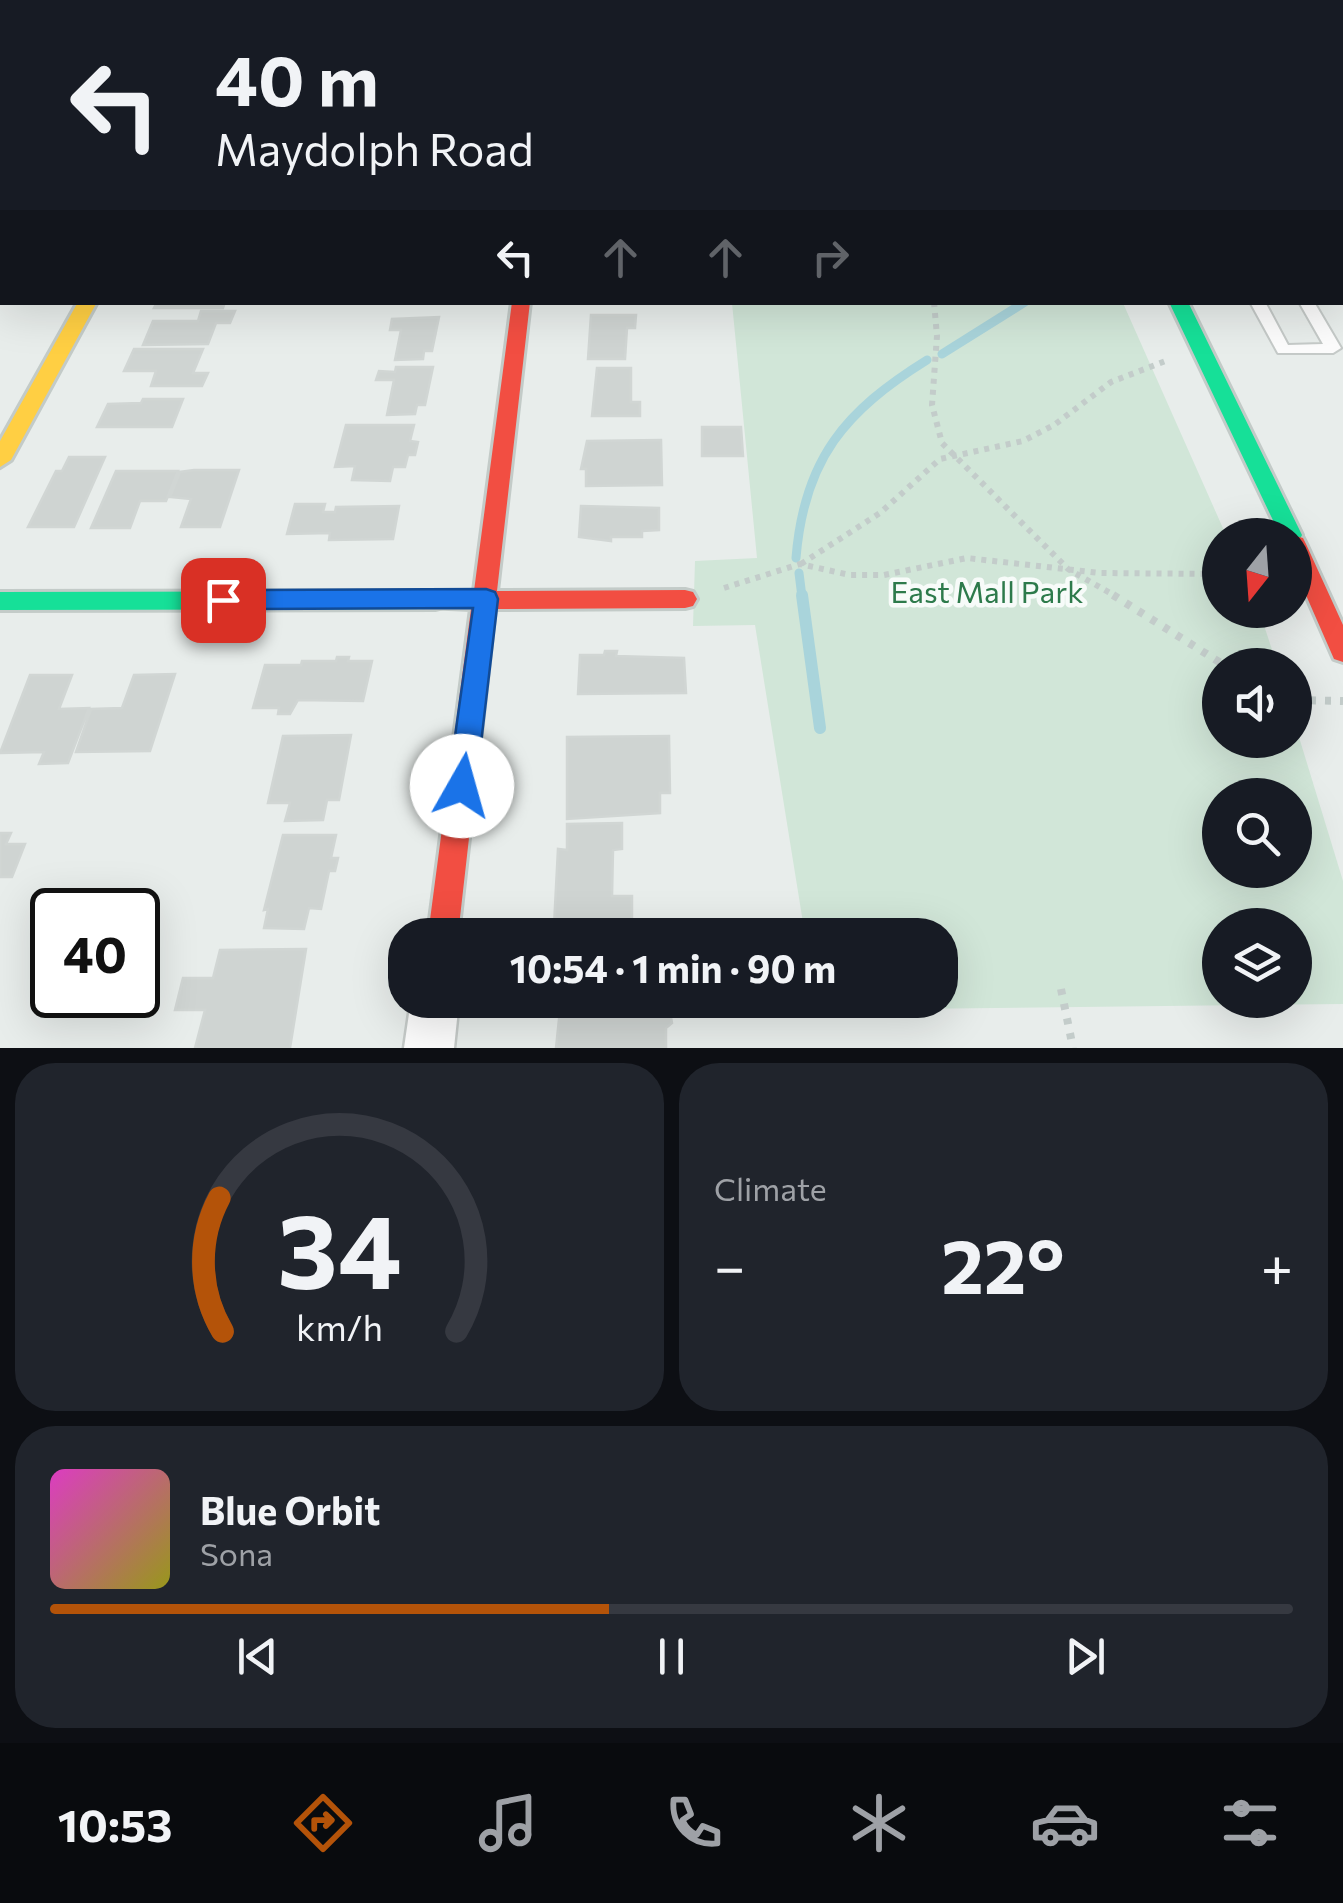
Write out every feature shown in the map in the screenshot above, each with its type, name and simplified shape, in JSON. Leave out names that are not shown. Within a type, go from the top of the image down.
[{"type":"street","points":[[0,460],[86,305]]},
{"type":"street","points":[[445,918],[521,305]]},
{"type":"street","points":[[1179,305],[1283,518]]},
{"type":"street","points":[[1312,582],[1343,652]]},
{"type":"street","points":[[0,600],[685,600]]},
{"type":"street","points":[[429,1048],[433,1018]]},
{"type":"lane","points":[[1259,305],[1284,350],[1333,348],[1308,305]]},
{"type":"path","points":[[934,305],[937,336],[932,405],[936,430],[952,456],[1068,569],[1202,650]]},
{"type":"path","points":[[685,600],[800,564],[880,513],[932,464],[1023,441],[1054,426],[1111,382],[1138,368],[1202,351]]},
{"type":"path","points":[[800,564],[864,576],[967,558],[1147,575],[1202,574]]},
{"type":"path","points":[[1312,701],[1343,702]]},
{"type":"path","points":[[1061,989],[1074,1048]]},
{"type":"green space","name":"East Mall Park","points":[[732,305],[1124,305],[1218,518],[1202,518],[1202,628],[1265,628],[1271,648],[1202,648],[1202,758],[1305,758],[1312,778],[1202,778],[1202,888],[1312,888],[1312,780],[1343,881],[1343,1004],[1312,1004],[1312,908],[1202,908],[1202,1006],[958,1008],[958,918],[802,918],[755,625],[693,626],[695,561],[757,558]]},
{"type":"building","points":[[156,305],[224,305],[223,308],[154,308]]},
{"type":"building","points":[[201,311],[235,311],[230,323],[216,323],[208,344],[143,345],[153,321],[198,321]]},
{"type":"building","points":[[591,315],[636,315],[635,328],[627,328],[625,359],[588,359]]},
{"type":"building","points":[[439,317],[432,351],[424,351],[423,359],[395,360],[401,330],[390,330],[392,319]]},
{"type":"building","points":[[134,349],[203,349],[193,373],[208,373],[202,386],[151,386],[156,371],[124,371]]},
{"type":"building","points":[[396,367],[433,367],[425,405],[417,405],[415,414],[387,415],[394,380],[376,380],[379,371],[395,372]]},
{"type":"building","points":[[597,368],[631,368],[631,402],[640,402],[640,416],[592,416]]},
{"type":"building","points":[[143,399],[183,399],[172,427],[97,427],[108,404],[141,403]]},
{"type":"building","points":[[346,425],[414,425],[410,441],[418,442],[415,455],[408,455],[405,467],[393,467],[390,481],[352,480],[355,466],[335,467]]},
{"type":"building","points":[[702,427],[741,427],[743,456],[702,456]]},
{"type":"building","points":[[661,440],[662,485],[586,486],[586,469],[581,469],[587,441]]},
{"type":"building","points":[[69,457],[105,457],[74,527],[28,527],[56,471],[62,471]]},
{"type":"building","points":[[239,470],[220,527],[181,527],[191,499],[170,497],[180,472]]},
{"type":"building","points":[[116,471],[178,471],[166,501],[140,501],[130,528],[91,528]]},
{"type":"building","points":[[295,504],[325,504],[323,512],[335,512],[336,507],[399,506],[393,539],[329,540],[330,533],[287,534]]},
{"type":"building","points":[[581,506],[659,508],[659,530],[642,531],[642,537],[611,537],[611,541],[579,537]]},
{"type":"building","points":[[605,651],[617,651],[616,656],[684,658],[686,693],[578,694],[580,655],[604,655]]},
{"type":"building","points":[[337,657],[372,661],[363,701],[298,700],[290,714],[278,714],[279,708],[253,708],[265,665],[301,665],[302,661],[336,661]]},
{"type":"building","points":[[175,674],[150,751],[76,752],[91,709],[122,708],[134,675]]},
{"type":"building","points":[[30,675],[72,675],[59,709],[89,708],[68,763],[39,764],[44,752],[0,753]]},
{"type":"building","points":[[351,735],[339,800],[327,800],[323,820],[285,821],[290,803],[268,803],[283,736]]},
{"type":"building","points":[[669,736],[670,793],[660,793],[660,813],[567,819],[567,737]]},
{"type":"building","points":[[622,823],[622,849],[613,850],[612,896],[632,896],[632,918],[554,918],[558,849],[567,850],[567,824]]},
{"type":"building","points":[[0,833],[11,833],[6,844],[25,844],[12,877],[0,877]]},
{"type":"building","points":[[283,835],[336,835],[331,858],[338,858],[335,871],[329,871],[321,909],[309,908],[304,929],[264,928],[268,909],[264,910]]},
{"type":"building","points":[[306,949],[290,1048],[195,1048],[205,1010],[175,1010],[183,978],[213,978],[220,950]]},
{"type":"building","points":[[559,1018],[671,1018],[672,1023],[666,1028],[666,1048],[556,1048]]},
{"type":"waterway","points":[[942,354],[1020,305]]},
{"type":"waterway","points":[[796,558],[808,492],[834,441],[873,399],[927,360]]},
{"type":"waterway","points":[[799,573],[802,597]]},
{"type":"waterway","points":[[802,595],[820,728]]},
{"type":"traffic: fast","points":[[1179,305],[1283,518]]},
{"type":"traffic: fast","points":[[0,601],[435,600]]},
{"type":"traffic: slow","points":[[0,460],[86,305]]},
{"type":"traffic: jam","points":[[445,918],[521,305]]},
{"type":"traffic: jam","points":[[1312,582],[1343,652]]},
{"type":"traffic: jam","points":[[435,600],[685,599]]},
{"type":"route","points":[[223,600],[486,599],[462,786]]}]
